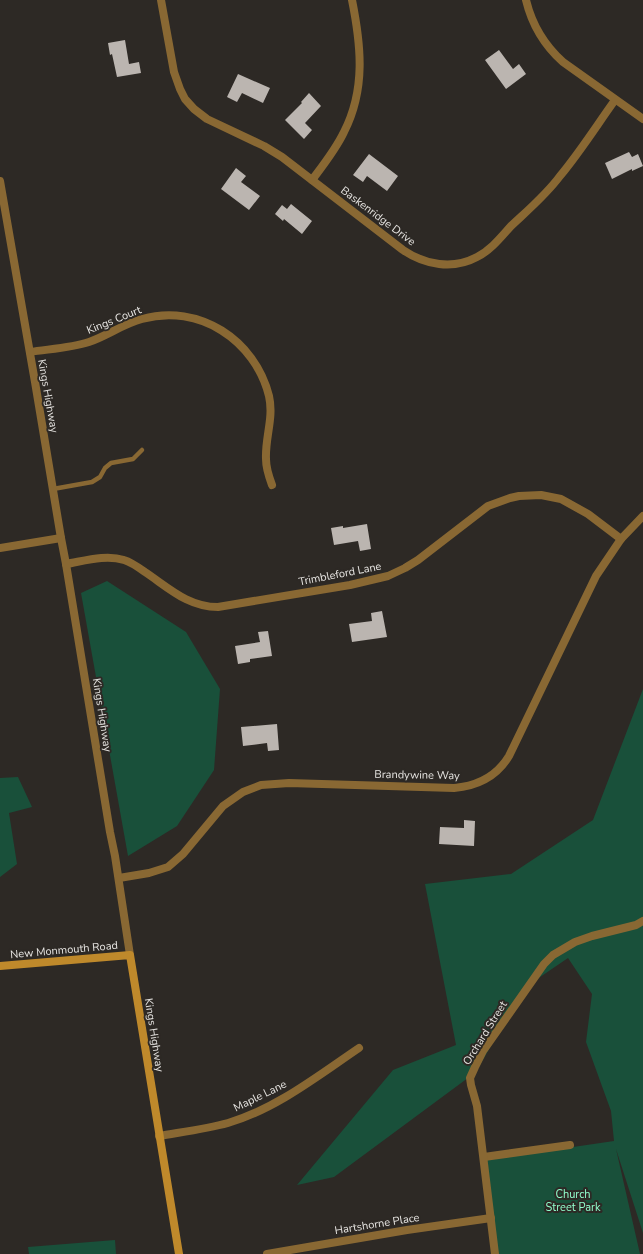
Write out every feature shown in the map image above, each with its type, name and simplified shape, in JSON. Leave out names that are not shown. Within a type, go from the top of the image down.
[{"type":"main road","name":"New Monmouth Road","points":[[0,966],[130,956]]},
{"type":"main road","name":"Kings Highway","points":[[130,956],[179,1254]]},
{"type":"street","name":"Baskenridge Drive","points":[[161,0],[174,72],[185,99],[194,109],[207,119],[264,146],[282,157],[410,255],[431,263],[456,264],[471,259],[486,251],[547,192],[616,100]]},
{"type":"street","points":[[312,180],[332,153],[344,132],[353,108],[358,88],[360,66],[359,42],[352,0]]},
{"type":"street","points":[[526,0],[536,28],[552,52],[563,62],[643,119]]},
{"type":"street","name":"Kings Highway","points":[[0,181],[119,878],[130,956]]},
{"type":"street","name":"Kings Court","points":[[30,352],[89,342],[134,322],[154,316],[185,316],[211,324],[233,338],[247,352],[257,366],[266,384],[271,416],[266,459],[272,485]]},
{"type":"street","name":"Trimbleford Lane","points":[[66,564],[99,558],[116,558],[124,560],[193,603],[208,607],[218,607],[350,585],[388,576],[418,560],[488,506],[519,496],[541,495],[561,499],[588,514],[620,539]]},
{"type":"street","name":"Brandywine Way","points":[[119,878],[149,873],[168,867],[183,854],[223,806],[243,792],[261,785],[289,783],[454,788],[470,786],[492,776],[509,756],[596,576],[620,539],[643,516]]},
{"type":"street","points":[[0,548],[60,538]]},
{"type":"street","name":"Orchard Street","points":[[495,1254],[477,1106],[470,1078],[483,1051],[544,964],[553,955],[566,946],[592,936],[636,925],[643,921]]},
{"type":"street","name":"Maple Lane","points":[[159,1136],[228,1123],[246,1116],[300,1088],[359,1048]]},
{"type":"street","points":[[484,1157],[570,1145]]},
{"type":"street","name":"Hartshorne Place","points":[[267,1254],[282,1253],[407,1230],[491,1218]]},
{"type":"lane","points":[[53,489],[92,482],[100,477],[105,468],[111,463],[133,459],[142,450]]},
{"type":"green space","points":[[107,581],[186,632],[220,689],[214,770],[177,826],[128,856],[81,593]]},
{"type":"green space","name":"Church Street Park","points":[[643,689],[643,1233],[616,1149],[640,1254],[498,1254],[484,1160],[614,1141],[611,1111],[586,1042],[592,994],[568,958],[524,988],[476,1072],[334,1177],[297,1185],[393,1070],[456,1045],[425,884],[511,874],[593,820]]},
{"type":"green space","points":[[18,777],[32,807],[9,813],[17,864],[0,877],[0,778]]},
{"type":"green space","points":[[115,1240],[116,1254],[29,1254],[28,1247]]},
{"type":"building","points":[[125,40],[129,64],[139,62],[141,73],[117,77],[108,43]]},
{"type":"building","points":[[499,50],[513,69],[519,64],[526,74],[506,89],[485,60]]},
{"type":"building","points":[[238,74],[270,88],[263,103],[242,93],[237,102],[227,97]]},
{"type":"building","points":[[309,93],[321,106],[305,123],[312,130],[304,139],[285,120],[302,103],[301,102]]},
{"type":"building","points":[[629,152],[632,157],[638,154],[643,166],[632,171],[632,169],[612,179],[605,163]]},
{"type":"building","points":[[369,154],[398,176],[387,191],[367,176],[363,182],[353,175]]},
{"type":"building","points":[[236,168],[246,176],[241,182],[260,196],[249,210],[221,189]]},
{"type":"building","points":[[291,204],[312,221],[302,234],[284,219],[283,221],[275,214],[282,205],[287,209]]},
{"type":"building","points":[[367,524],[371,549],[360,551],[358,541],[334,545],[331,528],[343,526],[343,528]]},
{"type":"building","points":[[382,611],[387,637],[352,642],[349,624],[372,621],[371,613]]},
{"type":"building","points":[[268,631],[272,656],[250,659],[250,662],[238,664],[235,646],[260,642],[258,632]]},
{"type":"building","points":[[277,724],[279,750],[268,751],[267,743],[243,746],[241,727]]},
{"type":"building","points":[[464,820],[475,821],[474,846],[439,844],[440,827],[464,828]]}]
